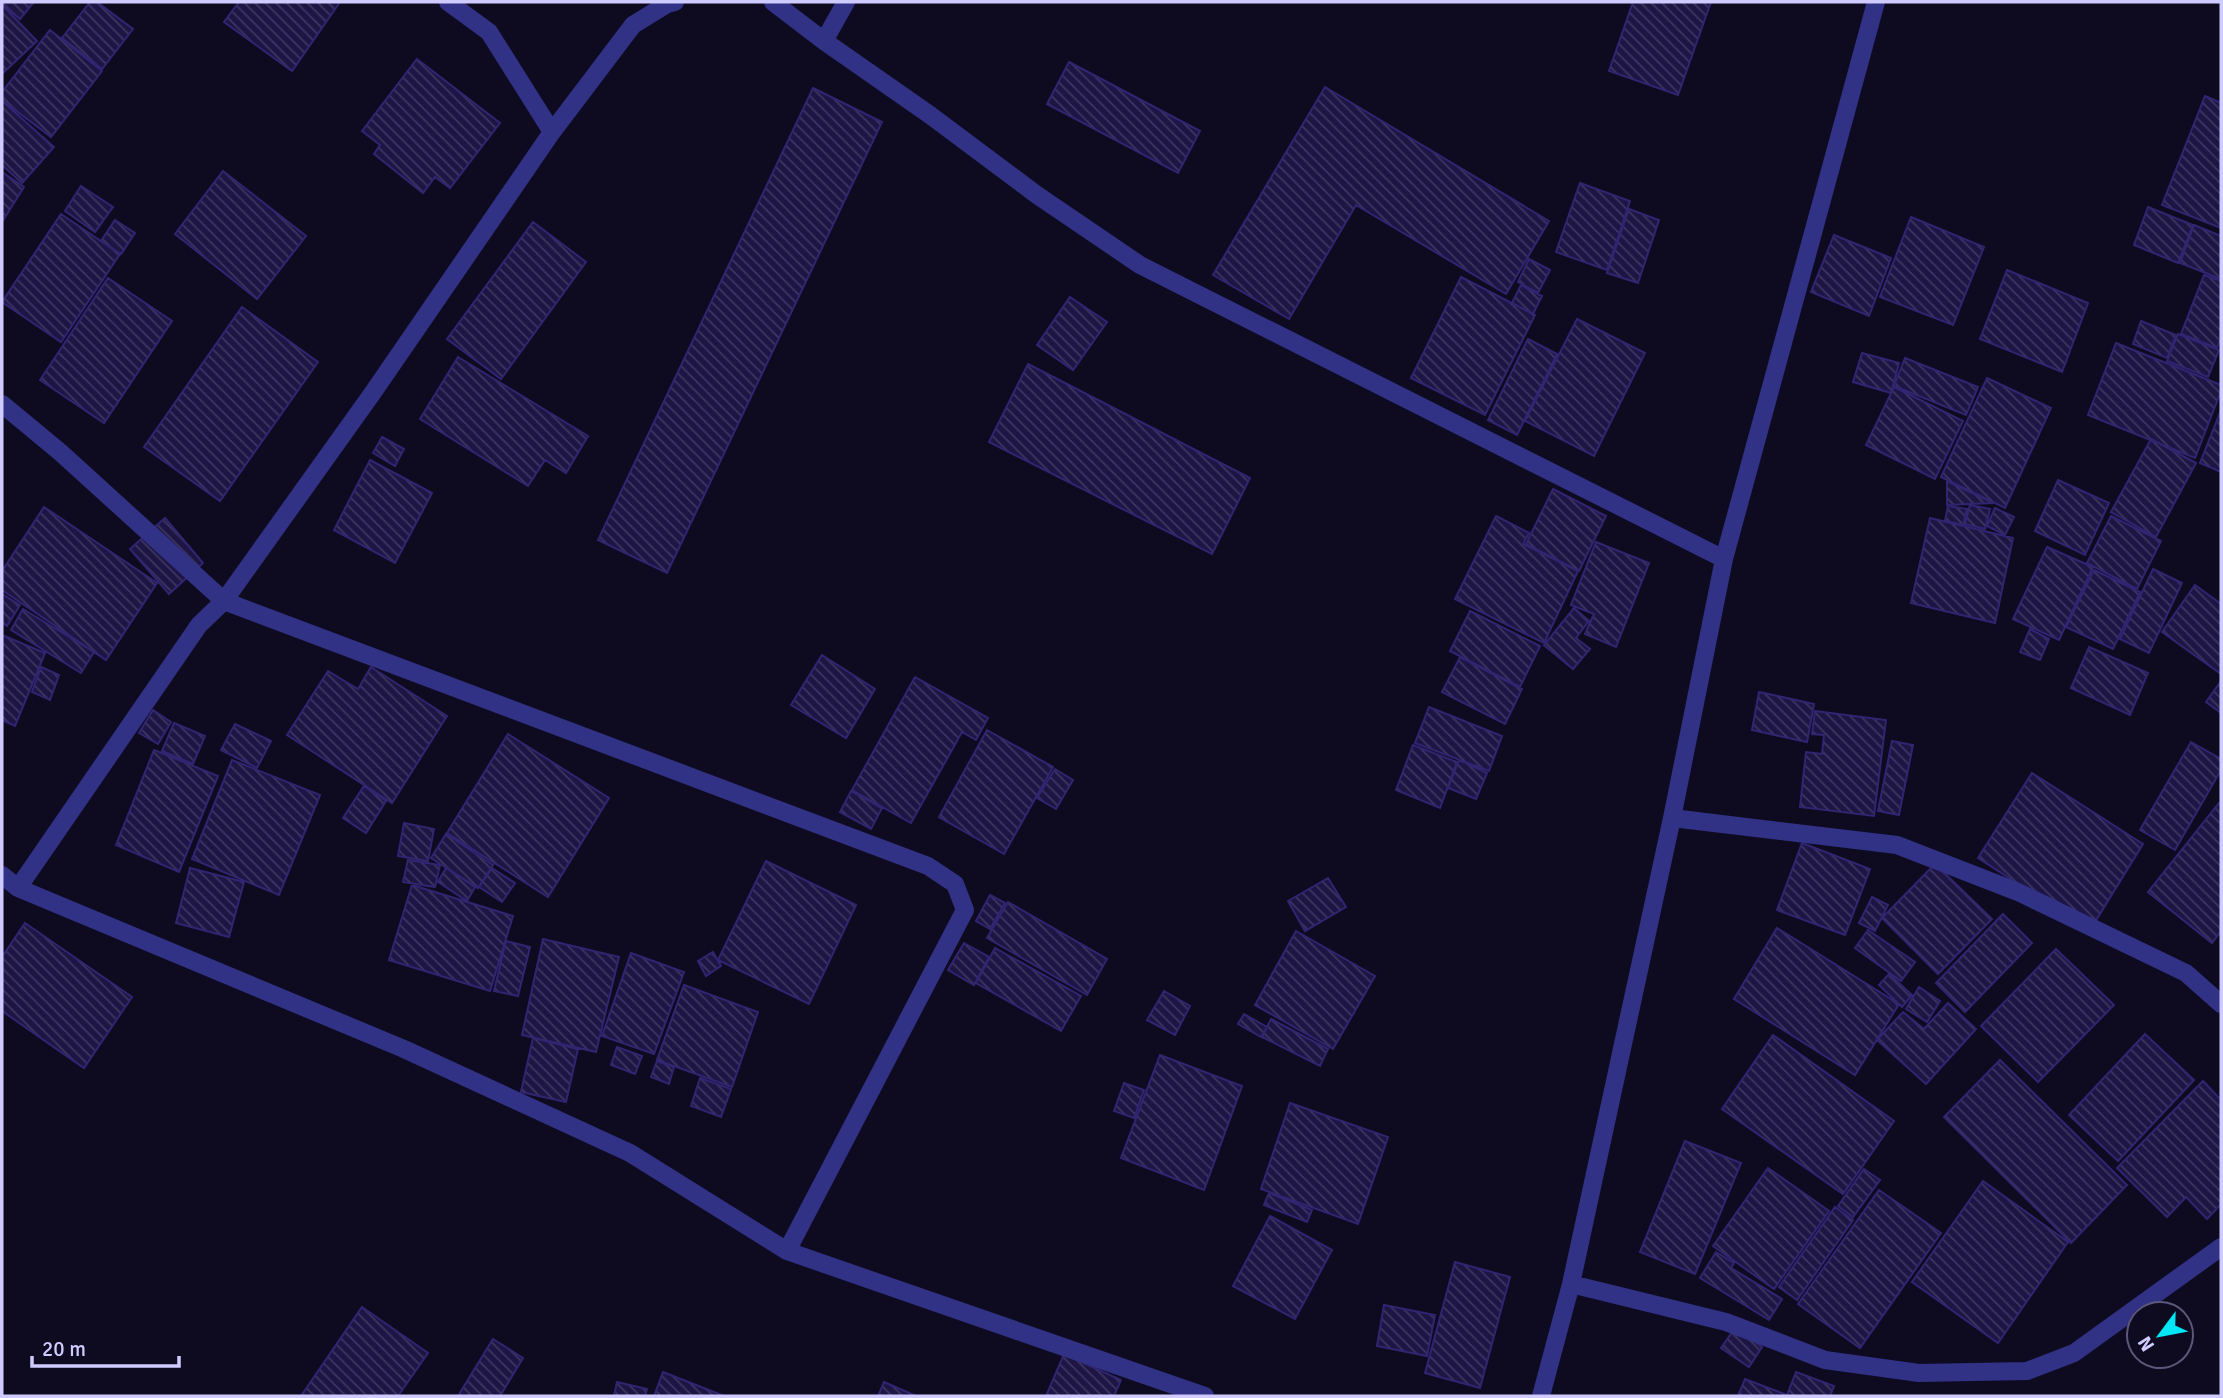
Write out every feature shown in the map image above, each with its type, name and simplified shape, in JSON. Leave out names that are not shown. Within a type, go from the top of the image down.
[{"type":"street","points":[[447,2],[489,32],[552,132]]},
{"type":"street","points":[[18,888],[199,625],[224,601],[374,391],[552,132],[633,25],[675,2]]},
{"type":"street","points":[[773,2],[1037,195],[1140,265],[1724,559]]},
{"type":"street","points":[[824,41],[846,2]]},
{"type":"street","points":[[1541,1396],[1571,1284],[1672,818],[1724,559],[1876,2]]},
{"type":"street","points":[[2,404],[60,452],[224,601],[928,866],[955,884],[965,910],[787,1251]]},
{"type":"street","points":[[1672,818],[1897,845],[2018,892],[2186,973],[2221,1004]]},
{"type":"street","points":[[2,875],[18,888],[404,1049],[630,1153],[787,1251],[1205,1396]]},
{"type":"street","points":[[1571,1284],[1726,1322],[1825,1360],[1919,1373],[2026,1371],[2074,1353],[2221,1247]]},
{"type":"building","points":[[34,2],[20,19],[2,4]]},
{"type":"building","points":[[90,2],[97,2],[133,29],[102,69],[62,38]]},
{"type":"building","points":[[239,2],[340,2],[292,71],[224,22]]},
{"type":"building","points":[[1633,2],[1711,2],[1678,95],[1609,71]]},
{"type":"building","points":[[2,7],[37,41],[2,74]]},
{"type":"building","points":[[50,30],[102,71],[51,137],[2,100],[2,92]]},
{"type":"building","points":[[417,59],[500,123],[450,188],[435,177],[423,193],[374,154],[380,145],[362,131]]},
{"type":"building","points":[[1069,62],[1200,131],[1178,173],[1047,104]]},
{"type":"building","points":[[1325,87],[1549,221],[1506,294],[1356,205],[1289,319],[1213,275]]},
{"type":"building","points":[[813,88],[882,122],[667,573],[598,540]]},
{"type":"building","points":[[2205,96],[2221,103],[2221,228],[2162,205]]},
{"type":"building","points":[[2,101],[54,147],[22,183],[2,165]]},
{"type":"building","points":[[223,171],[306,236],[257,299],[175,234]]},
{"type":"building","points":[[2,172],[24,187],[2,222]]},
{"type":"building","points":[[1580,183],[1630,201],[1607,270],[1556,252]]},
{"type":"building","points":[[81,186],[113,207],[95,232],[65,211]]},
{"type":"building","points":[[2148,207],[2193,225],[2178,263],[2134,245]]},
{"type":"building","points":[[1629,209],[1659,220],[1638,283],[1607,273]]},
{"type":"building","points":[[61,214],[120,254],[61,342],[2,302]]},
{"type":"building","points":[[1911,217],[1984,247],[1953,325],[1880,297]]},
{"type":"building","points":[[115,220],[135,233],[121,254],[101,241]]},
{"type":"building","points":[[533,222],[586,262],[501,379],[447,339]]},
{"type":"building","points":[[2194,225],[2221,236],[2221,279],[2180,263]]},
{"type":"building","points":[[1834,235],[1891,258],[1869,316],[1811,292]]},
{"type":"building","points":[[1529,259],[1550,270],[1538,293],[1518,282]]},
{"type":"building","points":[[2007,270],[2088,303],[2062,372],[1980,339]]},
{"type":"building","points":[[2204,275],[2221,281],[2221,337],[2217,348],[2181,334]]},
{"type":"building","points":[[1461,277],[1535,315],[1485,415],[1411,378]]},
{"type":"building","points":[[108,278],[172,321],[104,423],[40,380]]},
{"type":"building","points":[[1521,285],[1542,296],[1533,314],[1512,303]]},
{"type":"building","points":[[1070,297],[1107,322],[1073,370],[1037,345]]},
{"type":"building","points":[[242,307],[318,362],[220,501],[144,447]]},
{"type":"building","points":[[1577,319],[1645,353],[1594,456],[1525,421]]},
{"type":"building","points":[[2141,321],[2176,335],[2167,358],[2133,344]]},
{"type":"building","points":[[2178,334],[2219,350],[2208,377],[2167,361]]},
{"type":"building","points":[[1528,339],[1557,354],[1517,435],[1488,420]]},
{"type":"building","points":[[2116,343],[2221,385],[2195,458],[2088,415]]},
{"type":"building","points":[[1862,353],[1899,363],[1891,393],[1853,382]]},
{"type":"building","points":[[458,357],[588,436],[566,473],[545,460],[528,486],[420,419]]},
{"type":"building","points":[[1905,358],[1978,387],[1966,415],[1894,386]]},
{"type":"building","points":[[1028,364],[1250,478],[1212,554],[989,442]]},
{"type":"building","points":[[1987,378],[2051,408],[2005,508],[1941,477]]},
{"type":"building","points":[[1894,387],[1963,421],[1935,479],[1866,445]]},
{"type":"building","points":[[2221,410],[2221,472],[2200,463]]},
{"type":"building","points":[[382,437],[404,449],[395,466],[373,453]]},
{"type":"building","points":[[2151,439],[2196,463],[2156,537],[2111,512]]},
{"type":"building","points":[[370,460],[432,493],[395,563],[334,530]]},
{"type":"building","points":[[2058,480],[2109,503],[2085,555],[2035,531]]},
{"type":"building","points":[[1947,481],[1993,503],[1947,505]]},
{"type":"building","points":[[1553,489],[1606,516],[1579,571],[1526,544]]},
{"type":"building","points":[[1970,505],[1990,509],[1985,529],[1965,524]]},
{"type":"building","points":[[1948,506],[1967,509],[1963,525],[1945,521]]},
{"type":"building","points":[[44,507],[157,583],[106,660],[2,590],[2,571]]},
{"type":"building","points":[[1995,508],[2014,517],[2005,535],[1987,526]]},
{"type":"building","points":[[1496,516],[1529,533],[1523,544],[1578,571],[1544,643],[1455,599]]},
{"type":"building","points":[[2111,516],[2161,541],[2137,589],[2087,563]]},
{"type":"building","points":[[165,518],[203,563],[169,594],[130,549]]},
{"type":"building","points":[[1930,518],[2013,538],[1995,623],[1911,603]]},
{"type":"building","points":[[1596,542],[1649,563],[1616,647],[1585,634],[1594,614],[1571,605]]},
{"type":"building","points":[[2047,547],[2093,567],[2059,640],[2013,619]]},
{"type":"building","points":[[2153,569],[2182,583],[2149,653],[2120,639]]},
{"type":"building","points":[[2094,570],[2140,592],[2113,649],[2066,627]]},
{"type":"building","points":[[2195,585],[2221,604],[2221,674],[2162,632]]},
{"type":"building","points":[[2,594],[20,605],[7,626],[2,623]]},
{"type":"building","points":[[1574,608],[1589,621],[1576,638],[1590,649],[1573,669],[1544,645]]},
{"type":"building","points":[[23,609],[94,652],[81,673],[11,630]]},
{"type":"building","points":[[1470,611],[1540,646],[1520,687],[1450,651]]},
{"type":"building","points":[[2030,629],[2049,639],[2040,660],[2020,652]]},
{"type":"building","points":[[2,635],[45,653],[15,726],[2,720]]},
{"type":"building","points":[[2089,647],[2148,673],[2130,715],[2071,688]]},
{"type":"building","points":[[822,655],[875,689],[846,738],[791,705]]},
{"type":"building","points":[[1460,657],[1522,689],[1505,724],[1442,692]]},
{"type":"building","points":[[41,667],[59,675],[50,700],[32,692]]},
{"type":"building","points":[[371,667],[447,716],[392,803],[287,735],[328,671],[358,689]]},
{"type":"building","points":[[915,677],[988,718],[976,740],[962,732],[911,823],[852,790]]},
{"type":"building","points":[[2221,681],[2221,713],[2206,702]]},
{"type":"building","points":[[1759,692],[1814,704],[1807,742],[1752,730]]},
{"type":"building","points":[[1429,707],[1502,736],[1489,771],[1415,743]]},
{"type":"building","points":[[153,710],[171,722],[158,744],[139,733]]},
{"type":"building","points":[[1815,711],[1886,720],[1874,816],[1800,807],[1806,752],[1822,754],[1824,735],[1812,734]]},
{"type":"building","points":[[174,723],[205,736],[193,764],[162,751]]},
{"type":"building","points":[[235,724],[271,741],[257,768],[221,750]]},
{"type":"building","points":[[987,730],[1053,767],[1004,854],[939,817]]},
{"type":"building","points":[[508,734],[609,798],[548,897],[447,833]]},
{"type":"building","points":[[1892,741],[1913,745],[1899,815],[1878,811]]},
{"type":"building","points":[[2191,742],[2221,759],[2221,770],[2175,850],[2140,830]]},
{"type":"building","points":[[1413,745],[1457,762],[1440,808],[1396,790]]},
{"type":"building","points":[[154,750],[218,776],[179,872],[116,845]]},
{"type":"building","points":[[232,760],[320,795],[279,895],[192,859]]},
{"type":"building","points":[[1459,760],[1487,773],[1476,799],[1448,788]]},
{"type":"building","points":[[1055,769],[1073,780],[1056,809],[1037,798]]},
{"type":"building","points":[[2032,773],[2143,844],[2090,930],[1978,858]]},
{"type":"building","points":[[364,786],[386,801],[366,833],[343,818]]},
{"type":"building","points":[[851,791],[882,808],[871,829],[840,812]]},
{"type":"building","points":[[2219,803],[2221,931],[2212,943],[2148,892]]},
{"type":"building","points":[[404,823],[434,829],[428,861],[398,856]]},
{"type":"building","points":[[446,834],[493,865],[478,888],[431,858]]},
{"type":"building","points":[[1802,843],[1870,869],[1845,935],[1777,910]]},
{"type":"building","points":[[408,860],[440,865],[435,887],[403,882]]},
{"type":"building","points":[[766,861],[856,905],[809,1004],[718,960]]},
{"type":"building","points":[[1935,864],[1992,919],[1938,974],[1882,918]]},
{"type":"building","points":[[190,868],[244,882],[229,937],[176,923]]},
{"type":"building","points":[[446,868],[475,887],[467,901],[438,882]]},
{"type":"building","points":[[492,868],[515,883],[502,902],[479,887]]},
{"type":"building","points":[[1328,878],[1346,907],[1305,931],[1288,901]]},
{"type":"building","points":[[412,885],[513,916],[490,991],[389,960]]},
{"type":"building","points":[[990,895],[1005,903],[990,929],[976,921]]},
{"type":"building","points":[[1872,897],[1888,905],[1875,931],[1859,923]]},
{"type":"building","points":[[1008,902],[1107,959],[1087,995],[987,938]]},
{"type":"building","points":[[2003,914],[2032,943],[1965,1012],[1936,983]]},
{"type":"building","points":[[25,923],[132,997],[84,1068],[2,1011],[2,957]]},
{"type":"building","points":[[1777,928],[1899,1004],[1855,1075],[1734,999]]},
{"type":"building","points":[[1868,930],[1915,962],[1901,981],[1855,948]]},
{"type":"building","points":[[1296,931],[1375,976],[1333,1049],[1255,1005]]},
{"type":"building","points":[[543,939],[619,957],[596,1052],[522,1035]]},
{"type":"building","points":[[506,941],[530,947],[518,996],[494,991]]},
{"type":"building","points":[[964,943],[989,957],[974,985],[948,970]]},
{"type":"building","points":[[995,948],[1081,996],[1061,1031],[976,983]]},
{"type":"building","points":[[2056,949],[2114,1005],[2038,1082],[1981,1026]]},
{"type":"building","points":[[713,952],[721,966],[706,976],[698,961]]},
{"type":"building","points":[[631,953],[684,972],[654,1054],[602,1036]]},
{"type":"building","points":[[1889,974],[1912,995],[1902,1007],[1879,985]]},
{"type":"building","points":[[684,985],[758,1012],[732,1087],[657,1060]]},
{"type":"building","points":[[1919,987],[1940,1001],[1927,1022],[1906,1009]]},
{"type":"building","points":[[1164,991],[1190,1006],[1175,1035],[1147,1020]]},
{"type":"building","points":[[1948,1003],[1976,1029],[1926,1084],[1877,1040],[1903,1012],[1924,1029]]},
{"type":"building","points":[[1244,1014],[1267,1027],[1261,1037],[1238,1024]]},
{"type":"building","points":[[1271,1019],[1328,1049],[1320,1066],[1262,1037]]},
{"type":"building","points":[[2145,1034],[2194,1080],[2118,1161],[2069,1115]]},
{"type":"building","points":[[1773,1035],[1894,1121],[1843,1194],[1722,1109]]},
{"type":"building","points":[[533,1038],[578,1049],[566,1102],[521,1092]]},
{"type":"building","points":[[617,1047],[642,1056],[635,1074],[611,1065]]},
{"type":"building","points":[[1160,1055],[1242,1086],[1204,1190],[1121,1158]]},
{"type":"building","points":[[2000,1060],[2127,1185],[2071,1243],[1944,1117]]},
{"type":"building","points":[[657,1061],[674,1067],[669,1084],[651,1077]]},
{"type":"building","points":[[700,1078],[731,1089],[721,1117],[691,1106]]},
{"type":"building","points":[[2203,1081],[2221,1100],[2221,1204],[2207,1219],[2186,1197],[2167,1217],[2117,1168]]},
{"type":"building","points":[[1124,1083],[1144,1090],[1134,1118],[1114,1111]]},
{"type":"building","points":[[1290,1103],[1388,1137],[1358,1224],[1261,1189]]},
{"type":"building","points":[[1685,1141],[1741,1163],[1695,1274],[1640,1252]]},
{"type":"building","points":[[1768,1168],[1829,1211],[1774,1289],[1713,1246]]},
{"type":"building","points":[[1864,1169],[1880,1180],[1853,1217],[1838,1206]]},
{"type":"building","points":[[1983,1181],[2068,1242],[1998,1343],[1912,1282]]},
{"type":"building","points":[[1879,1190],[1941,1233],[1860,1348],[1798,1304]]},
{"type":"building","points":[[1269,1193],[1312,1210],[1307,1222],[1264,1205]]},
{"type":"building","points":[[1835,1207],[1853,1220],[1797,1300],[1779,1287]]},
{"type":"building","points":[[1270,1216],[1332,1250],[1295,1319],[1233,1286]]},
{"type":"building","points":[[1716,1252],[1734,1263],[1731,1268],[1782,1299],[1769,1320],[1700,1278]]},
{"type":"building","points":[[1455,1262],[1510,1277],[1480,1388],[1425,1373]]},
{"type":"building","points":[[1384,1305],[1435,1315],[1427,1356],[1377,1346]]},
{"type":"building","points":[[362,1307],[428,1353],[398,1396],[301,1396]]},
{"type":"building","points":[[1735,1328],[1762,1347],[1749,1367],[1721,1348]]},
{"type":"building","points":[[493,1339],[523,1358],[500,1396],[458,1396]]},
{"type":"building","points":[[1064,1354],[1121,1380],[1114,1396],[1046,1396]]},
{"type":"building","points":[[663,1372],[724,1396],[654,1396]]},
{"type":"building","points":[[1796,1372],[1834,1386],[1830,1396],[1738,1396],[1745,1379],[1787,1395]]},
{"type":"building","points":[[617,1382],[647,1389],[645,1396],[614,1396]]},
{"type":"building","points":[[884,1382],[916,1396],[878,1396]]}]
